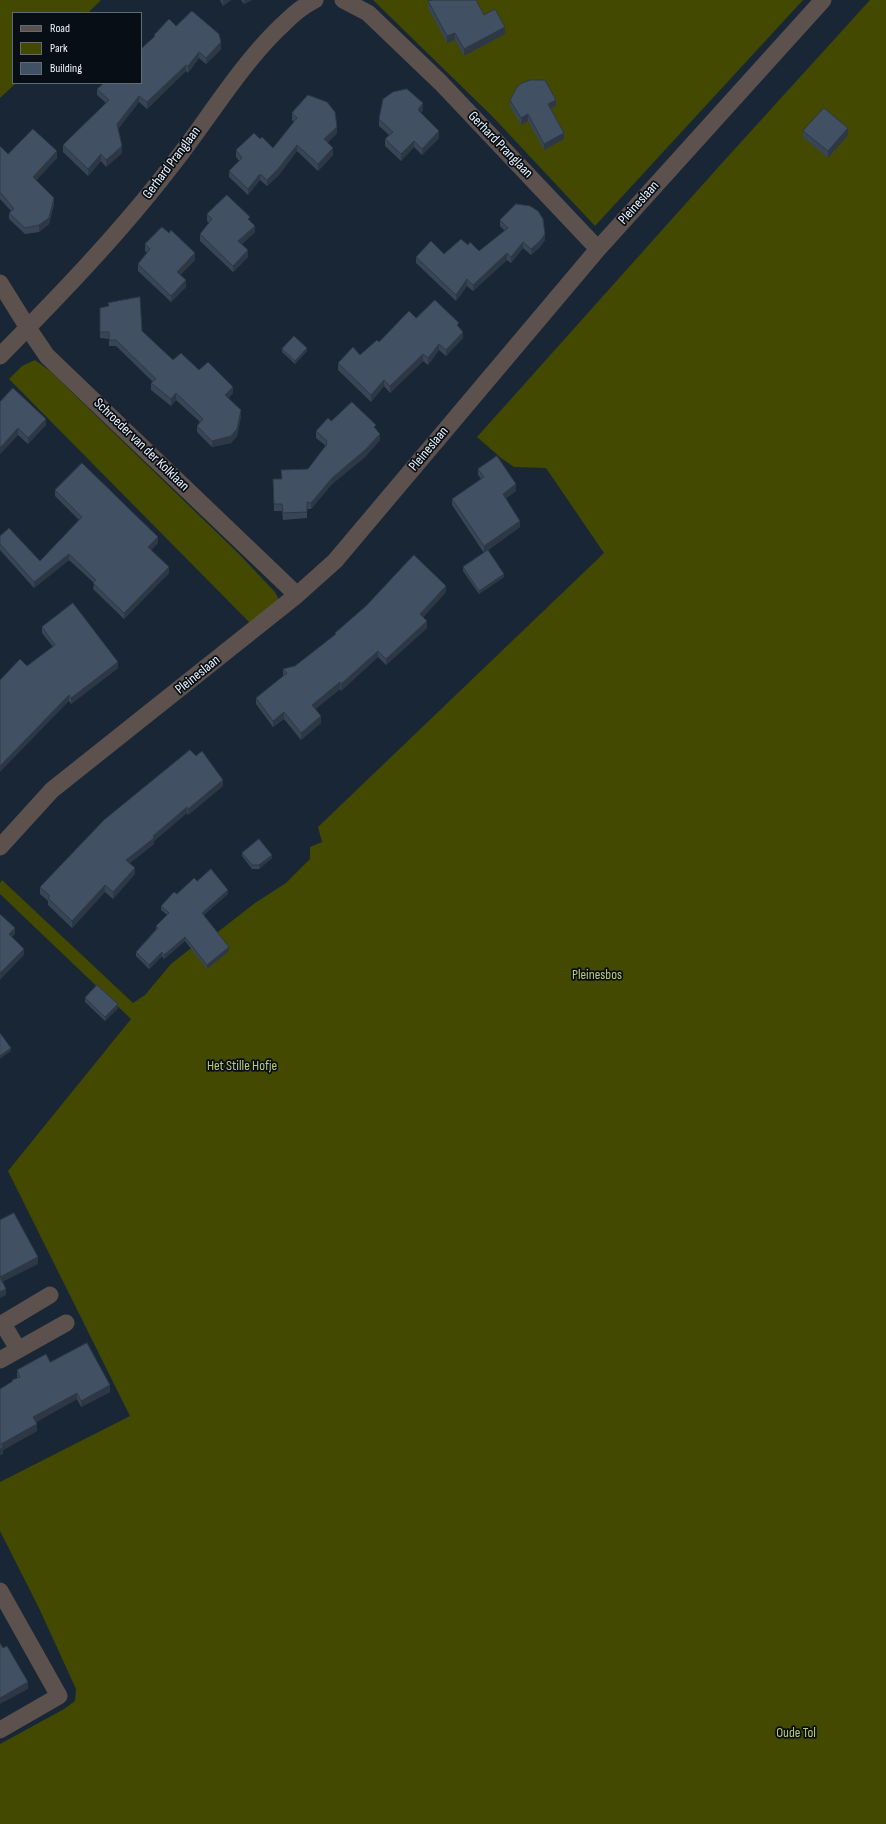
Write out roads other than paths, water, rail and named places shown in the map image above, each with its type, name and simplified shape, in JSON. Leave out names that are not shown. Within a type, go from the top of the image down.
[{"type":"street","name":"Gerhard Pranglaan","points":[[0,356],[120,229],[170,168],[219,99],[263,44],[299,8],[315,0]]},
{"type":"street","name":"Gerhard Pranglaan","points":[[343,0],[368,13],[441,83],[598,249]]},
{"type":"street","name":"Pleineslaan","points":[[0,847],[52,790],[297,595],[335,561],[598,249],[819,4]]},
{"type":"street","name":"Schroeder van der Kolklaan","points":[[0,283],[47,356],[297,595]]},
{"type":"street","points":[[18,1349],[2,1324],[50,1296]]},
{"type":"street","points":[[0,1360],[66,1322]]},
{"type":"street","points":[[0,1591],[59,1696],[0,1730]]},
{"type":"park label","name":"Pleinesbos","points":[[597,975]]},
{"type":"park label","name":"Het Stille Hofje","points":[[242,1066]]},
{"type":"park label","name":"Oude Tol","points":[[796,1733]]}]
